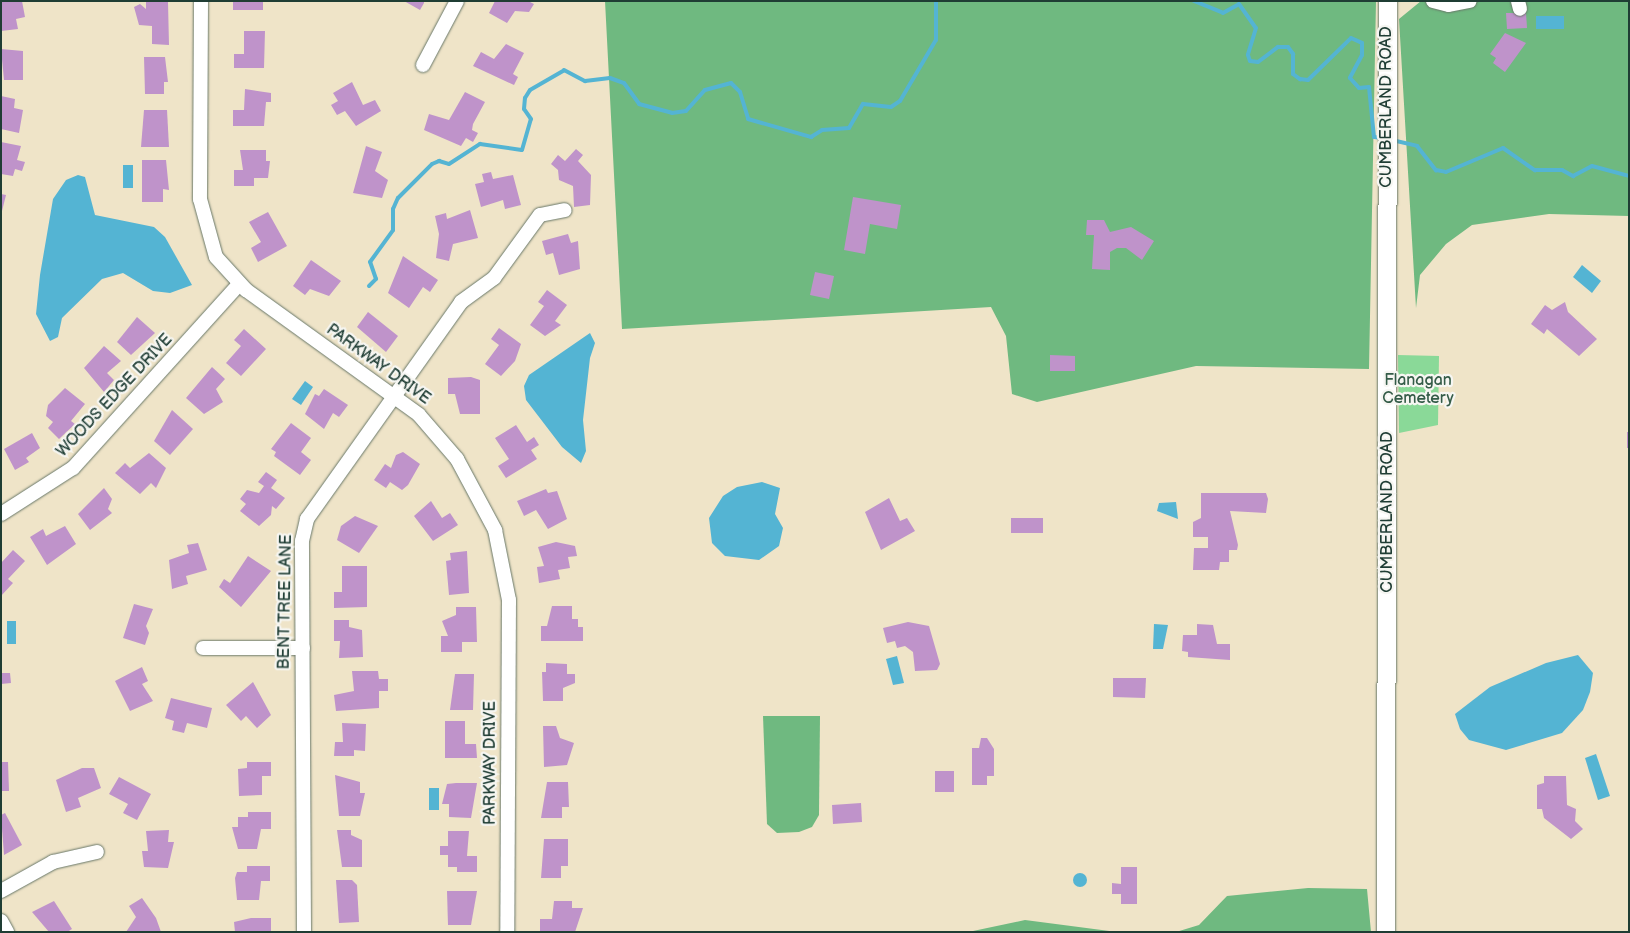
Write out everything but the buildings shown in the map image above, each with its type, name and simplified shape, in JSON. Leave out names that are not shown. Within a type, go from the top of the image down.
[{"type":"main road","name":"CUMBERLAND ROAD","points":[[1386,932],[1388,1]]},
{"type":"street","name":"PARKWAY DRIVE","points":[[201,1],[202,214],[216,257],[239,284],[392,394],[437,434],[474,484],[495,530],[506,578],[507,932]]},
{"type":"street","points":[[423,65],[458,1]]},
{"type":"street","points":[[1433,1],[1449,5],[1470,1]]},
{"type":"street","name":"BENT TREE LANE","points":[[304,932],[302,541],[307,519],[392,394],[460,302],[494,278],[540,215],[565,210]]},
{"type":"street","name":"WOODS EDGE DRIVE","points":[[1,514],[73,468],[239,284]]},
{"type":"street","points":[[203,648],[303,648]]},
{"type":"street","points":[[1,891],[53,862],[96,852]]},
{"type":"street","points":[[1,921],[7,932]]},
{"type":"green space","points":[[605,1],[1376,1],[1369,369],[1196,366],[1037,402],[1012,394],[1006,336],[991,307],[622,329]]},
{"type":"green space","points":[[1421,1],[1629,1],[1629,216],[1549,214],[1472,225],[1446,244],[1420,275],[1416,308],[1399,19]]},
{"type":"green space","name":"Flanagan Cemetery","points":[[1398,355],[1439,356],[1438,425],[1399,433]]},
{"type":"green space","points":[[763,716],[820,716],[819,815],[812,827],[799,832],[777,833],[767,824]]},
{"type":"green space","points":[[1308,888],[1367,889],[1371,932],[1176,932],[1199,925],[1227,896]]},
{"type":"green space","points":[[1025,920],[1117,932],[973,931]]},
{"type":"water","points":[[1536,16],[1564,16],[1564,29],[1536,29]]},
{"type":"water","points":[[123,165],[133,165],[133,188],[123,188]]},
{"type":"water","points":[[78,175],[85,177],[95,215],[154,227],[165,237],[192,285],[170,293],[153,291],[123,273],[102,279],[62,318],[58,337],[50,341],[36,314],[40,275],[53,199],[66,180]]},
{"type":"water","points":[[1582,265],[1601,281],[1592,293],[1573,277]]},
{"type":"water","points":[[590,333],[595,343],[590,358],[583,420],[586,451],[581,463],[562,447],[526,400],[524,386],[529,375]]},
{"type":"water","points":[[305,381],[313,387],[301,405],[292,399]]},
{"type":"water","points":[[762,482],[780,488],[775,514],[783,528],[779,546],[759,560],[725,556],[712,543],[709,518],[723,496],[737,487]]},
{"type":"water","points":[[1176,502],[1178,519],[1157,511],[1159,503]]},
{"type":"water","points":[[7,621],[16,621],[16,644],[7,644]]},
{"type":"water","points":[[1154,624],[1168,625],[1163,649],[1153,649]]},
{"type":"water","points":[[1578,655],[1593,673],[1590,692],[1583,710],[1562,733],[1506,750],[1469,740],[1460,729],[1455,714],[1490,687],[1546,663]]},
{"type":"water","points":[[897,656],[904,683],[893,685],[886,659]]},
{"type":"water","points":[[1596,754],[1610,796],[1598,800],[1585,758]]},
{"type":"water","points":[[429,788],[439,788],[439,810],[429,810]]},
{"type":"water","points":[[1077,873],[1083,873],[1087,880],[1083,887],[1077,887],[1073,883],[1073,877]]},
{"type":"waterway","points":[[369,286],[376,279],[370,262],[393,230],[393,209],[398,198],[432,164],[439,161],[449,164],[480,144],[522,150],[531,119],[524,109],[525,98],[530,90],[564,70],[585,81],[610,78],[624,83],[639,104],[672,113],[686,111],[705,90],[731,83],[740,92],[748,119],[811,137],[822,130],[849,128],[863,104],[891,107],[900,101],[936,40],[936,1]]},
{"type":"waterway","points":[[1194,1],[1223,13],[1239,4],[1256,28],[1248,55],[1250,61],[1258,62],[1278,47],[1288,47],[1293,54],[1293,74],[1300,79],[1308,80],[1351,38],[1362,43],[1362,55],[1350,78],[1359,88],[1369,87],[1374,137],[1382,138]]},
{"type":"waterway","points":[[1392,140],[1417,146],[1436,170],[1446,172],[1503,148],[1535,170],[1562,170],[1573,176],[1592,166],[1629,176]]}]
